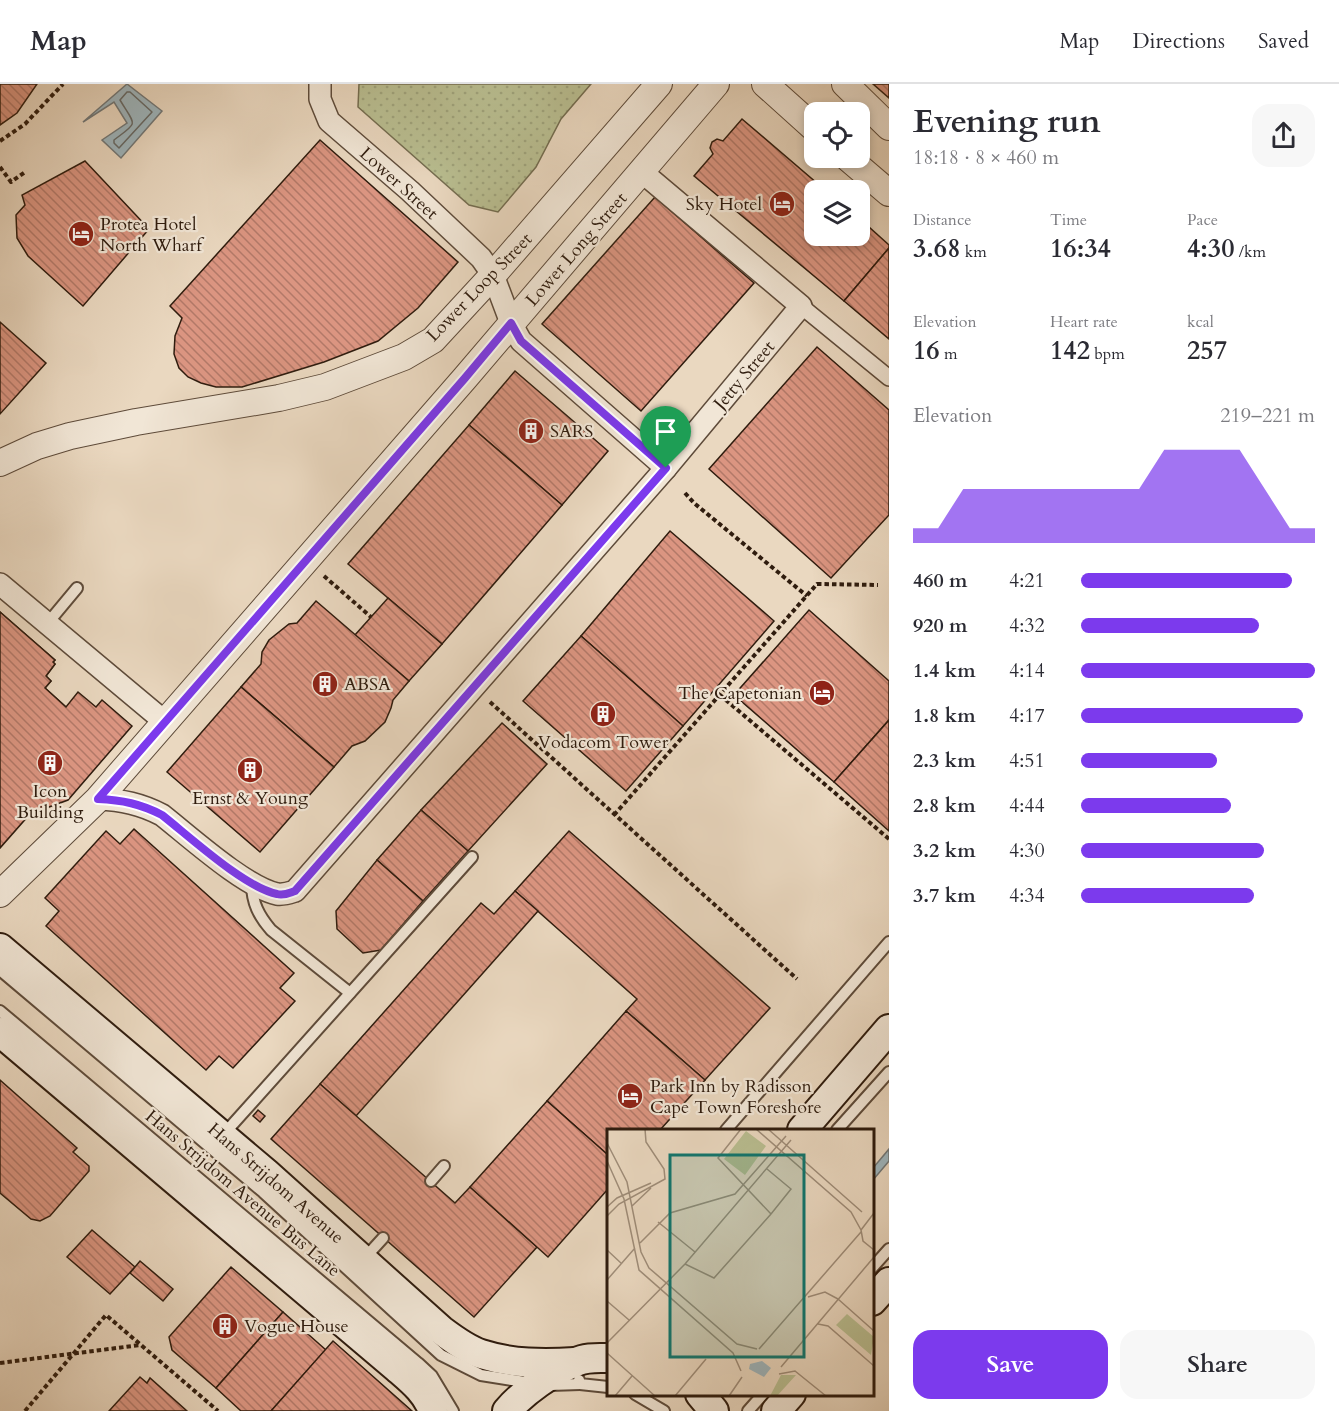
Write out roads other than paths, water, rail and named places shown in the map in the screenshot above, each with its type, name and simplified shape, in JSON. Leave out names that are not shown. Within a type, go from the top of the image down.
[{"type":"main road","name":"Hans Strijdom Avenue","points":[[0,948],[222,1136],[441,1330],[459,1343],[480,1354],[533,1363],[592,1365]]},
{"type":"main road","points":[[0,1032],[397,1368],[418,1387],[430,1402],[433,1411]]},
{"type":"main road","points":[[804,1129],[885,1038]]},
{"type":"main road","points":[[874,1299],[889,1282]]},
{"type":"main road","points":[[507,1411],[537,1384],[592,1365]]},
{"type":"main road","points":[[701,1396],[714,1411]]},
{"type":"main road","points":[[777,1411],[790,1396]]},
{"type":"street","name":"Lower Street","points":[[320,84],[320,99],[329,121],[467,244],[494,275]]},
{"type":"street","name":"Lower Loop Street","points":[[0,463],[37,446],[70,436],[136,422],[279,398],[325,387],[404,357],[433,340],[494,275],[659,84]]},
{"type":"street","name":"Lower Long Street","points":[[0,894],[98,799],[465,378],[716,84]]},
{"type":"street","points":[[765,84],[804,119]]},
{"type":"street","points":[[845,84],[889,127]]},
{"type":"street","points":[[859,168],[889,194]]},
{"type":"street","points":[[642,172],[889,378]]},
{"type":"street","points":[[494,275],[511,323],[521,341],[666,468]]},
{"type":"street","name":"Jetty Street","points":[[98,799],[133,803],[162,815],[252,884],[277,894],[295,891],[666,468],[801,306]]},
{"type":"street","points":[[0,584],[165,722]]},
{"type":"lane","points":[[47,624],[77,588]]},
{"type":"lane","points":[[222,1136],[472,856]]},
{"type":"lane","points":[[252,884],[252,898],[260,917],[271,930],[350,993]]},
{"type":"lane","points":[[728,1129],[889,942]]},
{"type":"lane","name":"Hans Strijdom Avenue Bus Lane","points":[[0,970],[262,1192],[441,1355],[481,1375],[537,1384]]},
{"type":"lane","name":"Hans Strijdom Avenue Bus Lane","points":[[0,1011],[418,1363],[432,1376],[453,1411]]},
{"type":"lane","points":[[839,1129],[889,1072]]},
{"type":"lane","points":[[430,1181],[444,1166]]},
{"type":"lane","points":[[363,1260],[383,1238]]},
{"type":"lane","points":[[874,1267],[889,1250]]},
{"type":"lane","points":[[592,1365],[607,1384]]},
{"type":"lane","points":[[637,1396],[663,1411]]},
{"type":"lane","points":[[748,1411],[762,1396]]},
{"type":"water","points":[[127,84],[162,111],[121,158],[102,140],[127,123],[114,102],[83,122]]},
{"type":"water","points":[[889,1149],[889,1161],[874,1179],[874,1167]]},
{"type":"place","name":"Sky Hotel","points":[[782,204]]},
{"type":"place","name":"Protea Hotel North Wharf","points":[[81,234]]},
{"type":"place","name":"SARS","points":[[531,431]]},
{"type":"place","name":"ABSA","points":[[325,684]]},
{"type":"place","name":"The Capetonian","points":[[822,693]]},
{"type":"place","name":"Vodacom Tower","points":[[603,714]]},
{"type":"place","name":"Icon Building","points":[[50,763]]},
{"type":"place","name":"Ernst & Young","points":[[250,770]]},
{"type":"place","name":"Park Inn by Radisson Cape Town Foreshore","points":[[630,1096]]},
{"type":"place","name":"Vogue House","points":[[225,1326]]}]
